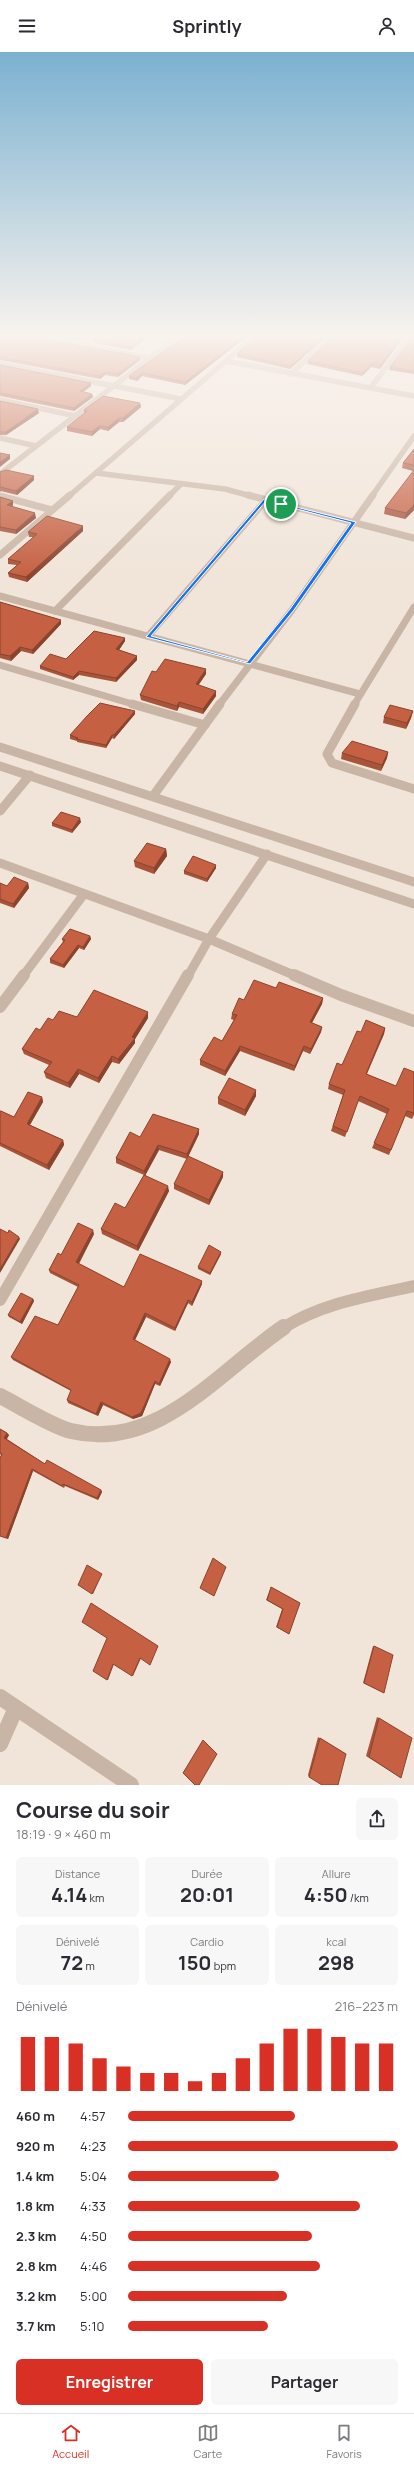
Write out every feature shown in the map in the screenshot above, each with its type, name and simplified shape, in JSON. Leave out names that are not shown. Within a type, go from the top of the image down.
[{"type":"street","points":[[71,415],[76,416]]},
{"type":"street","points":[[0,555],[163,415]]},
{"type":"street","points":[[0,474],[76,416]]},
{"type":"street","points":[[153,796],[249,663],[292,610],[414,436]]},
{"type":"street","points":[[0,438],[36,446]]},
{"type":"street","points":[[96,473],[225,490],[414,538]]},
{"type":"street","points":[[55,611],[181,484]]},
{"type":"street","points":[[0,496],[52,510]]},
{"type":"street","points":[[148,636],[266,500]]},
{"type":"street","points":[[0,596],[360,694]]},
{"type":"street","points":[[414,607],[411,619],[360,694],[327,754],[328,759],[332,763],[414,789]]},
{"type":"street","points":[[0,665],[205,725]]},
{"type":"street","points":[[0,746],[414,882]]},
{"type":"street","points":[[0,766],[414,904]]},
{"type":"street","points":[[0,811],[30,775]]},
{"type":"street","points":[[0,1300],[209,939],[267,854]]},
{"type":"street","points":[[0,863],[209,939],[341,995],[414,1021]]},
{"type":"street","points":[[0,1007],[84,894]]},
{"type":"street","points":[[0,1396],[70,1431],[98,1434],[140,1428],[176,1410],[274,1334],[303,1315],[351,1300],[414,1286]]},
{"type":"street","points":[[0,1697],[131,1785]]},
{"type":"street","points":[[0,1744],[16,1708]]},
{"type":"building","points":[[0,415],[30,415],[6,432],[0,432]]},
{"type":"building","points":[[82,415],[127,415],[123,418],[119,418],[108,427],[99,426],[92,432],[67,427]]},
{"type":"building","points":[[414,449],[414,465],[403,463]]},
{"type":"building","points":[[0,453],[10,455],[0,462]]},
{"type":"building","points":[[6,470],[34,476],[16,491],[0,487],[0,472]]},
{"type":"building","points":[[414,470],[414,505],[406,513],[385,508]]},
{"type":"building","points":[[0,497],[13,501],[7,505],[35,513],[16,530],[0,527]]},
{"type":"building","points":[[47,516],[83,526],[26,577],[8,573],[21,562],[8,559],[37,534],[28,532]]},
{"type":"building","points":[[0,602],[61,620],[32,650],[20,647],[10,656],[0,654]]},
{"type":"building","points":[[94,631],[125,638],[116,649],[137,656],[116,678],[79,671],[73,677],[40,666],[50,654],[66,659]]},
{"type":"building","points":[[165,659],[206,669],[196,684],[216,691],[203,709],[179,702],[177,706],[140,695],[152,671],[156,672]]},
{"type":"building","points":[[100,703],[135,711],[114,735],[112,735],[106,745],[76,739],[78,738],[70,735],[87,716]]},
{"type":"building","points":[[390,705],[413,711],[407,723],[384,717]]},
{"type":"building","points":[[352,741],[388,752],[382,765],[342,753]]},
{"type":"building","points":[[61,812],[80,818],[72,830],[52,823]]},
{"type":"building","points":[[147,843],[166,849],[154,868],[134,861]]},
{"type":"building","points":[[193,856],[216,865],[207,879],[184,871]]},
{"type":"building","points":[[14,877],[28,883],[13,904],[0,899],[0,883],[7,886]]},
{"type":"building","points":[[70,929],[90,936],[83,947],[78,945],[63,965],[50,959],[65,940],[62,939]]},
{"type":"building","points":[[254,980],[276,988],[279,982],[323,998],[310,1022],[322,1027],[311,1049],[304,1046],[295,1066],[240,1046],[225,1071],[200,1060],[214,1037],[222,1041],[237,1015],[232,1014],[239,998],[244,1000]]},
{"type":"building","points":[[94,990],[148,1012],[132,1037],[135,1038],[118,1059],[112,1056],[98,1078],[78,1069],[68,1083],[44,1072],[52,1062],[22,1049],[36,1028],[40,1030],[48,1018],[53,1020],[59,1011],[77,1017]]},
{"type":"building","points":[[366,1020],[385,1028],[366,1074],[396,1086],[404,1068],[414,1072],[414,1113],[407,1111],[391,1150],[374,1143],[389,1109],[360,1096],[347,1132],[333,1126],[345,1090],[329,1084],[337,1063],[342,1065],[357,1031],[361,1032]]},
{"type":"building","points":[[229,1078],[256,1090],[245,1110],[218,1098]]},
{"type":"building","points":[[28,1092],[42,1097],[27,1124],[63,1140],[47,1165],[0,1143],[0,1111],[14,1117]]},
{"type":"building","points":[[153,1114],[199,1129],[187,1154],[158,1145],[144,1171],[116,1158],[130,1132],[140,1137]]},
{"type":"building","points":[[188,1156],[223,1172],[209,1200],[174,1184]]},
{"type":"building","points":[[144,1175],[168,1186],[137,1246],[101,1229],[115,1203],[125,1208]]},
{"type":"building","points":[[78,1223],[93,1230],[76,1262],[124,1287],[140,1254],[202,1281],[192,1302],[188,1300],[175,1328],[145,1313],[133,1339],[170,1359],[159,1384],[155,1381],[141,1413],[132,1417],[101,1402],[96,1414],[67,1400],[71,1390],[11,1357],[35,1316],[58,1325],[79,1285],[49,1270],[58,1253],[61,1255]]},
{"type":"building","points":[[0,1229],[8,1233],[9,1230],[19,1237],[0,1269]]},
{"type":"building","points":[[209,1245],[221,1252],[210,1273],[198,1267]]},
{"type":"building","points":[[21,1293],[33,1299],[20,1322],[8,1315]]},
{"type":"building","points":[[0,1429],[7,1433],[4,1438],[45,1464],[47,1460],[101,1490],[97,1498],[63,1484],[62,1486],[32,1469],[6,1538],[0,1536],[0,1458],[2,1454],[0,1453]]},
{"type":"building","points":[[213,1558],[226,1567],[214,1596],[200,1588]]},
{"type":"building","points":[[87,1565],[102,1574],[92,1594],[78,1585]]},
{"type":"building","points":[[271,1587],[300,1603],[289,1634],[277,1627],[283,1609],[267,1600]]},
{"type":"building","points":[[91,1603],[158,1646],[150,1665],[140,1658],[132,1676],[113,1664],[107,1680],[93,1671],[107,1638],[82,1622]]},
{"type":"building","points":[[374,1646],[393,1655],[384,1693],[364,1683]]},
{"type":"building","points":[[379,1718],[412,1738],[401,1778],[369,1757]]},
{"type":"building","points":[[320,1738],[346,1754],[338,1785],[322,1785],[309,1777]]},
{"type":"building","points":[[203,1740],[217,1754],[199,1785],[195,1785],[183,1773]]},
{"type":"route","points":[[266,500],[281,504],[353,522],[304,590],[292,610],[249,663],[148,636],[266,500]]}]
